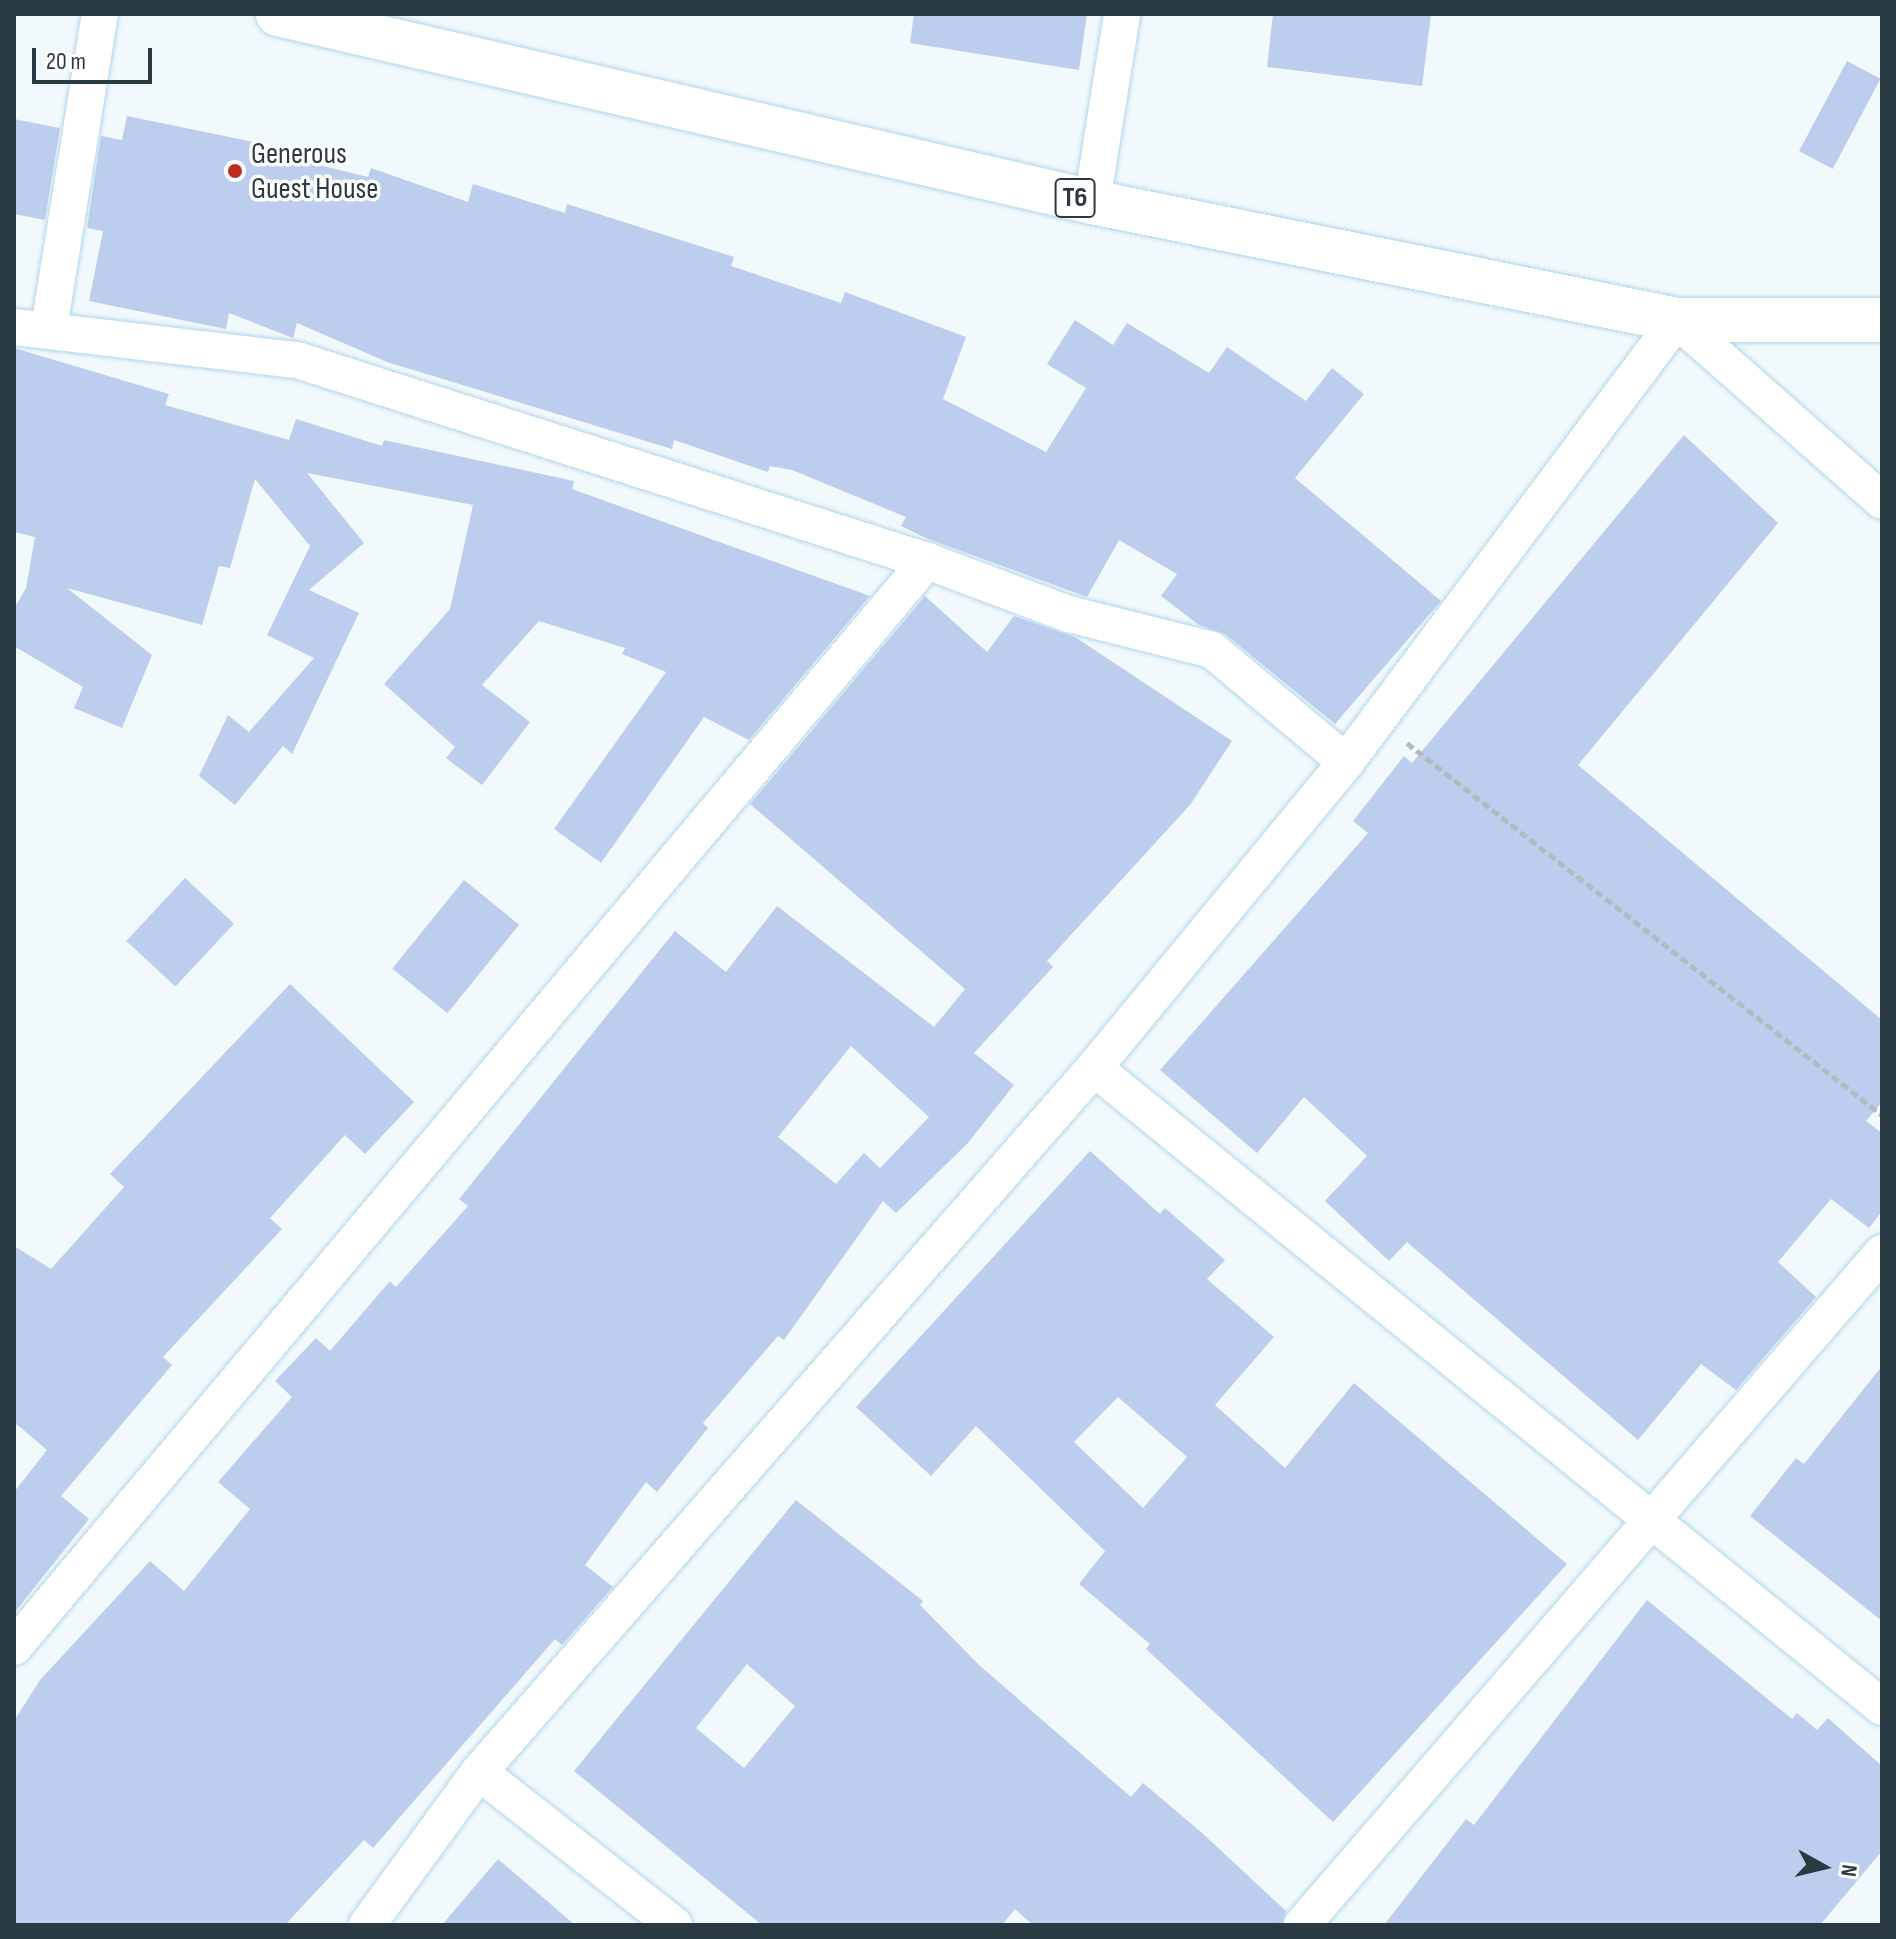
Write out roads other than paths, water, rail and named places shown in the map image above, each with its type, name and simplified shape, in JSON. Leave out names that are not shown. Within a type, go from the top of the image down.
[{"type":"highway","name":"T6","points":[[278,14],[1092,202],[1677,320],[1882,320]]},
{"type":"street","points":[[100,14],[31,328],[297,360],[927,561],[1069,614],[1212,650],[1346,762]]},
{"type":"street","points":[[1092,202],[1122,14]]},
{"type":"street","points":[[367,1925],[479,1772],[1094,1068],[1346,762],[1677,320],[1882,501]]},
{"type":"street","points":[[14,1647],[927,561]]},
{"type":"street","points":[[1094,1068],[1882,1707]]},
{"type":"street","points":[[1302,1925],[1882,1253]]},
{"type":"street","points":[[479,1772],[674,1925]]},
{"type":"place","name":"Generous Guest House","points":[[235,171]]}]
